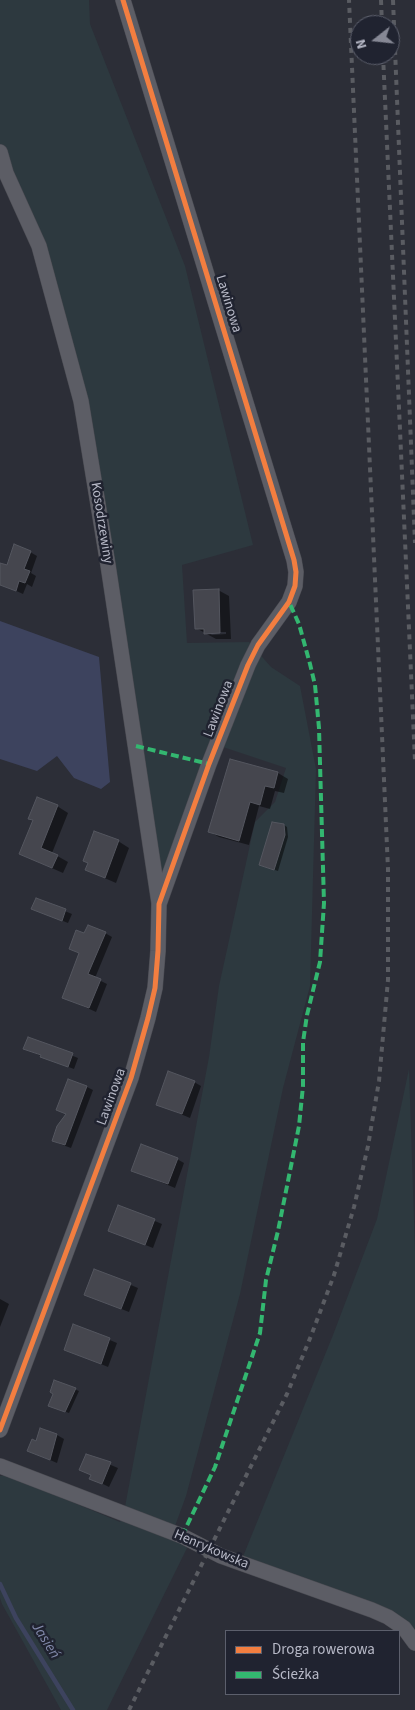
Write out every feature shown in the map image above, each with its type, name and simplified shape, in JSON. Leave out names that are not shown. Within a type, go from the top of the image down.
[{"type":"street","name":"Lawinowa","points":[[0,1430],[131,1078],[155,988],[159,904],[209,764],[248,665],[265,633],[288,602],[295,586],[296,572],[291,550],[123,0]]},
{"type":"street","name":"Kosodrzewiny","points":[[0,152],[6,173],[39,246],[81,401],[159,904]]},
{"type":"street","name":"Henrykowska","points":[[0,1466],[182,1536],[221,1556],[372,1610],[404,1628],[415,1642]]},
{"type":"shaded area","points":[[0,0],[89,0],[90,24],[185,266],[253,545],[182,565],[187,643],[249,642],[271,667],[300,686],[316,769],[310,986],[283,1088],[240,1294],[186,1496],[171,1537],[189,1544],[107,1710],[61,1710],[2,1604],[0,1598],[0,1476],[12,1477],[120,1522],[125,1507],[209,1057],[219,986],[255,822],[275,802],[286,768],[217,745],[159,904],[81,401],[39,246],[0,152]]},
{"type":"shaded area","points":[[409,1069],[415,1251],[415,1629],[394,1614],[242,1559],[333,1335],[377,1219]]},
{"type":"water","points":[[0,621],[99,657],[110,782],[101,789],[74,778],[57,756],[37,771],[0,759]]},
{"type":"building","points":[[14,544],[31,551],[24,569],[30,571],[25,583],[19,581],[16,591],[0,585],[0,563],[7,565]]},
{"type":"building","points":[[219,589],[220,633],[204,634],[204,629],[195,629],[193,590]]},
{"type":"building","points":[[230,759],[278,772],[274,788],[265,786],[260,805],[250,802],[239,841],[208,832]]},
{"type":"building","points":[[37,797],[58,805],[41,848],[58,855],[52,868],[19,854],[33,820],[28,819]]},
{"type":"building","points":[[272,822],[284,824],[285,835],[274,870],[259,865]]},
{"type":"building","points":[[94,831],[119,840],[105,878],[85,870],[88,863],[83,861]]},
{"type":"building","points":[[36,898],[66,909],[62,921],[31,909]]},
{"type":"building","points":[[88,925],[106,932],[88,974],[101,979],[89,1008],[62,998],[79,953],[69,949],[76,930],[84,933]]},
{"type":"building","points":[[28,1037],[73,1053],[68,1067],[23,1049]]},
{"type":"building","points":[[168,1071],[195,1081],[182,1114],[156,1105]]},
{"type":"building","points":[[68,1079],[87,1086],[65,1145],[52,1141],[57,1126],[66,1114],[56,1110]]},
{"type":"building","points":[[141,1144],[178,1158],[168,1184],[131,1171]]},
{"type":"building","points":[[118,1205],[155,1219],[145,1245],[108,1231]]},
{"type":"building","points":[[94,1269],[131,1283],[121,1309],[84,1295]]},
{"type":"building","points":[[73,1324],[110,1338],[101,1364],[64,1350]]},
{"type":"building","points":[[54,1380],[76,1388],[65,1412],[48,1406],[53,1394],[50,1392]]},
{"type":"building","points":[[40,1428],[57,1434],[50,1460],[27,1451],[32,1439],[36,1441]]},
{"type":"building","points":[[86,1454],[111,1462],[102,1484],[89,1479],[91,1475],[79,1470]]},
{"type":"waterway","name":"Jasień","points":[[0,1584],[16,1618],[73,1710]]},
{"type":"railway","points":[[129,1710],[287,1394],[311,1336],[334,1275],[354,1207],[368,1146],[379,1081],[388,980],[388,869],[349,0]]},
{"type":"railway","points":[[381,0],[382,15]]},
{"type":"railway","points":[[393,0],[415,543]]},
{"type":"railway","points":[[383,65],[415,761]]},
{"type":"marked path","points":[[182,1536],[215,1467],[260,1333],[266,1280],[299,1126],[303,1086],[303,1042],[307,1015],[320,962],[324,903],[319,728],[315,685],[299,624],[289,602]]},
{"type":"marked path","points":[[136,746],[209,764]]},
{"type":"cycle path","points":[[0,1430],[131,1078],[155,988],[159,904],[209,764],[248,665],[258,645],[289,602],[295,586],[296,572],[294,560],[123,0]]}]
